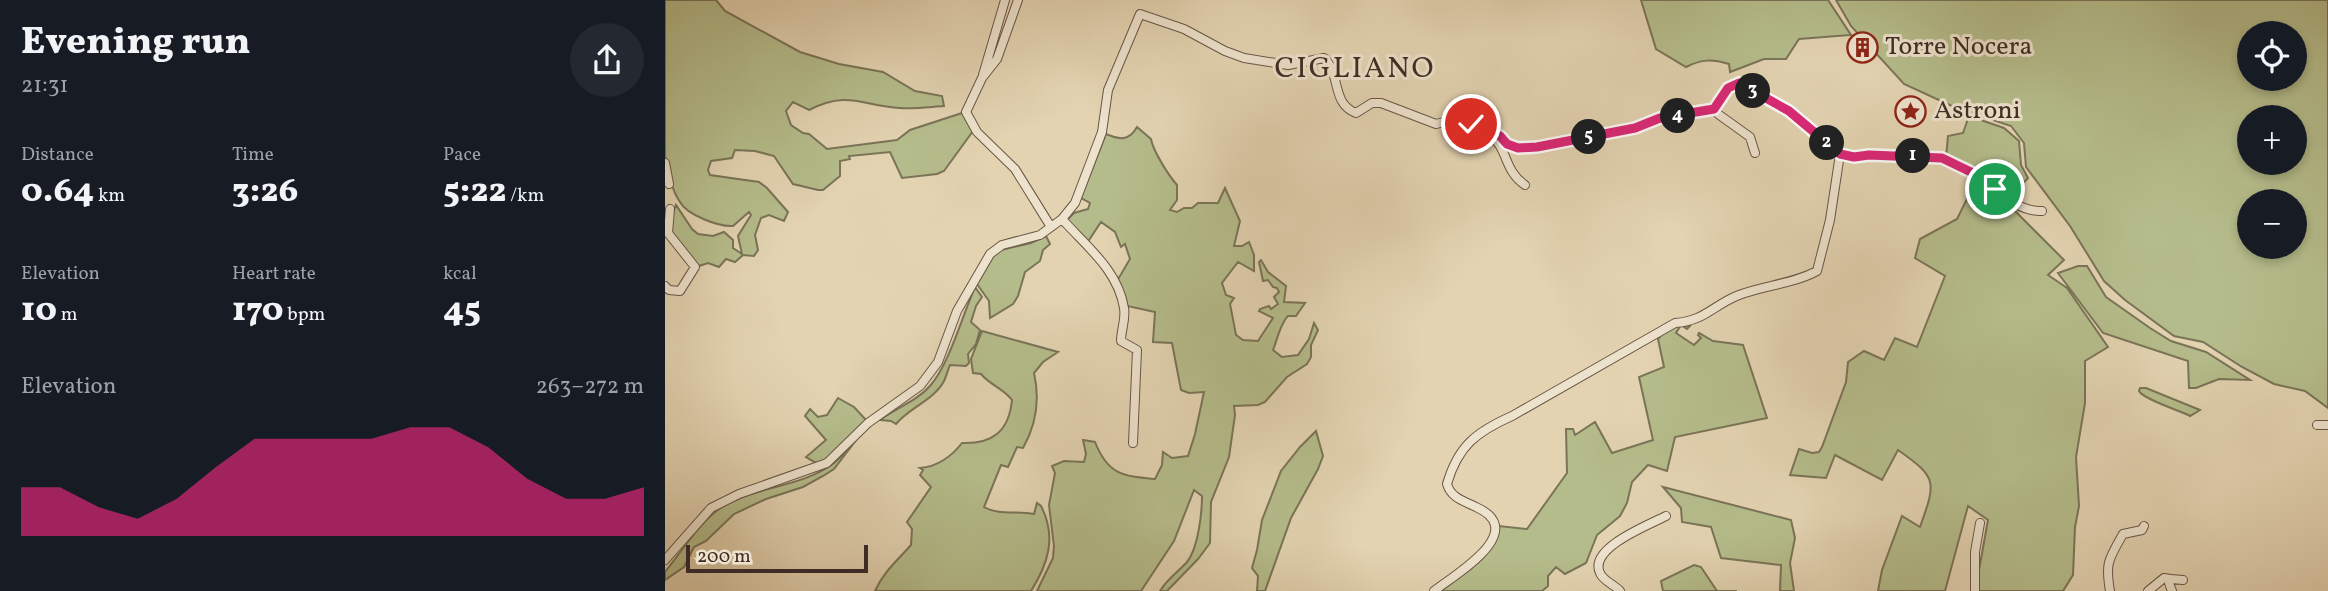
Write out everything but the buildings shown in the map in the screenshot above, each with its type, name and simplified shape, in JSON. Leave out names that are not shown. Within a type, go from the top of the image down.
[{"type":"street","points":[[1005,0],[982,78],[966,112],[977,132],[1015,169],[1051,227]]},
{"type":"street","points":[[982,78],[997,60],[1018,0]]},
{"type":"street","points":[[665,560],[711,509],[739,494],[827,463],[871,421],[920,386],[938,362],[957,311],[990,254],[1002,245],[1039,235],[1062,219],[1075,203],[1098,144],[1108,90],[1140,14],[1184,29],[1244,58],[1288,65],[1324,58],[1332,69],[1337,95],[1350,111],[1356,113],[1372,103],[1381,103],[1436,124],[1461,118],[1500,136],[1507,144],[1518,148],[1537,147],[1635,128],[1660,118],[1714,109],[1728,88],[1739,83],[1789,111],[1840,154],[1854,157],[1869,155],[1942,158],[1973,173],[2021,207],[2032,212],[2042,211]]},
{"type":"street","points":[[1714,109],[1750,137],[1755,153]]},
{"type":"street","points":[[1469,122],[1476,130],[1498,142],[1514,177],[1525,185]]},
{"type":"street","points":[[1434,591],[1485,551],[1495,532],[1495,523],[1489,513],[1458,499],[1448,491],[1449,477],[1461,449],[1485,428],[1512,416],[1666,327],[1675,323],[1691,322],[1736,296],[1803,279],[1817,271],[1830,220],[1840,154]]},
{"type":"street","points":[[665,163],[669,184]]},
{"type":"street","points":[[665,286],[669,290],[680,291],[695,267],[668,233],[670,209]]},
{"type":"street","points":[[1062,219],[1099,257],[1119,291],[1124,309],[1121,341],[1137,350],[1133,443]]},
{"type":"street","points":[[2317,425],[2328,425]]},
{"type":"street","points":[[1621,591],[1601,576],[1599,559],[1607,548],[1666,516]]},
{"type":"street","points":[[1975,591],[1975,552],[1980,523]]},
{"type":"street","points":[[2110,591],[2106,568],[2113,552],[2123,534],[2142,530],[2144,526]]},
{"type":"street","points":[[2148,591],[2164,578],[2183,580]]},
{"type":"street","points":[[2171,579],[2169,583],[2172,591]]},
{"type":"green space","points":[[665,0],[716,0],[725,11],[800,52],[839,64],[883,72],[915,91],[942,96],[944,106],[916,108],[887,107],[845,100],[809,110],[793,102],[786,111],[791,125],[809,134],[827,149],[897,140],[910,130],[962,113],[973,131],[944,171],[937,174],[902,178],[890,152],[849,156],[850,159],[840,161],[840,176],[823,190],[793,184],[774,156],[755,151],[735,150],[732,158],[711,161],[708,170],[710,175],[759,182],[788,212],[784,221],[769,215],[761,218],[755,235],[758,250],[754,256],[743,255],[735,262],[726,259],[719,267],[708,263],[699,266],[671,235],[669,223],[676,205],[698,234],[713,236],[724,232],[733,240],[733,248],[742,254],[738,236],[751,215],[749,212],[733,226],[712,222],[696,216],[684,207],[674,191],[665,155]]},
{"type":"green space","points":[[1641,0],[1828,0],[1851,35],[1799,39],[1786,59],[1764,59],[1730,72],[1729,64],[1717,61],[1702,61],[1686,67],[1656,49]]},
{"type":"green space","points":[[1836,0],[2328,0],[2328,408],[2305,391],[2274,384],[2203,342],[2174,336],[2125,300],[2104,281],[2070,226],[2026,167],[2024,143],[2011,126],[1954,107],[1904,84],[1851,26]]},
{"type":"green space","points":[[1969,116],[2004,128],[2019,141],[2021,165],[2028,178],[2006,202],[2064,260],[2048,275],[2067,288],[2108,347],[2085,361],[2085,403],[2076,457],[2079,506],[2075,527],[2073,575],[2063,591],[1978,591],[1988,520],[1968,506],[1945,591],[1878,591],[1882,570],[1902,516],[1920,527],[1931,490],[1927,475],[1898,450],[1882,480],[1835,455],[1826,478],[1790,475],[1799,449],[1812,453],[1819,452],[1822,447],[1846,382],[1848,362],[1864,351],[1884,360],[1895,338],[1917,347],[1945,276],[1915,258],[1920,239],[1957,219],[1974,185],[1973,172],[1946,158],[1948,136],[1963,133]]},
{"type":"green space","points":[[1137,127],[1151,139],[1162,163],[1177,185],[1177,200],[1170,210],[1177,212],[1192,208],[1198,203],[1218,203],[1225,188],[1240,221],[1234,246],[1249,242],[1254,255],[1254,271],[1238,262],[1222,283],[1226,295],[1234,298],[1230,304],[1236,335],[1243,340],[1258,341],[1273,318],[1259,311],[1260,309],[1269,306],[1271,309],[1278,304],[1274,297],[1279,292],[1277,288],[1268,280],[1263,281],[1259,262],[1261,260],[1268,272],[1286,286],[1284,302],[1305,303],[1296,316],[1288,316],[1273,350],[1282,357],[1298,355],[1309,339],[1314,323],[1318,330],[1307,364],[1287,377],[1265,402],[1234,406],[1229,457],[1211,502],[1210,543],[1167,591],[1160,591],[1187,562],[1197,540],[1202,496],[1194,490],[1174,541],[1141,591],[1037,591],[1053,558],[1049,505],[1055,473],[1052,466],[1064,461],[1084,462],[1086,454],[1083,440],[1095,442],[1105,461],[1118,472],[1155,479],[1162,465],[1163,452],[1172,458],[1188,456],[1195,434],[1204,392],[1189,393],[1181,390],[1172,343],[1153,342],[1155,312],[1127,306],[1117,281],[1130,259],[1125,244],[1121,247],[1115,232],[1101,222],[1087,243],[1067,220],[1074,213],[1088,209],[1090,203],[1081,198],[1106,134],[1124,138],[1131,135]]},
{"type":"green space","points":[[1046,236],[1050,244],[1043,250],[1040,261],[1025,272],[1013,304],[990,318],[989,301],[977,284],[994,255],[997,251],[1031,243]]},
{"type":"green space","points":[[2078,266],[2087,266],[2106,297],[2150,328],[2171,341],[2206,352],[2250,380],[2219,379],[2189,388],[2188,361],[2103,333],[2058,273]]},
{"type":"green space","points":[[975,287],[982,297],[971,322],[980,330],[976,344],[968,354],[969,363],[966,366],[950,365],[940,388],[896,424],[880,420],[919,396],[937,377]]},
{"type":"green space","points":[[1677,324],[1690,326],[1687,329],[1681,325],[1676,333],[1694,345],[1701,338],[1699,333],[1713,341],[1743,345],[1767,418],[1675,437],[1667,471],[1648,465],[1632,482],[1627,503],[1620,516],[1597,535],[1586,563],[1565,574],[1556,567],[1548,576],[1548,586],[1542,591],[1440,591],[1485,556],[1497,537],[1499,526],[1527,529],[1567,473],[1566,429],[1573,429],[1575,435],[1595,422],[1612,453],[1653,440],[1639,377],[1664,367],[1658,339],[1667,328]]},
{"type":"green space","points":[[982,331],[1058,352],[1043,362],[1034,373],[1037,402],[1031,430],[1023,448],[1017,447],[1008,467],[1001,465],[984,507],[996,511],[1034,514],[1037,503],[1041,506],[1049,529],[1048,550],[1042,571],[1031,591],[875,591],[887,572],[911,545],[912,529],[907,522],[931,487],[920,475],[923,470],[920,468],[944,460],[962,443],[991,438],[1007,420],[1012,400],[981,374],[973,373],[971,359]]},
{"type":"green space","points":[[2140,388],[2200,410],[2190,416],[2147,397],[2139,391]]},
{"type":"green space","points":[[838,398],[854,407],[867,421],[827,459],[818,464],[806,457],[826,440],[805,416],[810,409],[818,417],[827,415]]},
{"type":"green space","points":[[1316,431],[1323,456],[1291,518],[1265,591],[1257,591],[1258,576],[1252,568],[1262,520],[1281,471]]},
{"type":"green space","points":[[857,439],[834,469],[823,476],[803,487],[766,499],[734,514],[706,541],[694,547],[684,567],[665,580],[665,572],[701,526],[718,510],[753,493],[822,471]]},
{"type":"green space","points":[[1663,487],[1791,520],[1795,538],[1790,563],[1794,591],[1780,591],[1781,565],[1721,558],[1711,527],[1682,522],[1681,508]]},
{"type":"green space","points":[[1694,565],[1701,567],[1717,591],[1663,591],[1661,581]]},
{"type":"place","name":"Torre Nocera","points":[[1862,47]]},
{"type":"place","name":"Astroni","points":[[1911,111]]},
{"type":"district","name":"CIGLIANO","points":[[1355,69]]},
{"type":"route","points":[[1471,124],[1469,122],[1500,136],[1507,144],[1518,148],[1537,147],[1635,128],[1660,118],[1714,109],[1728,88],[1739,83],[1789,111],[1840,154],[1854,157],[1869,155],[1942,158],[1973,173],[1995,189]]}]
